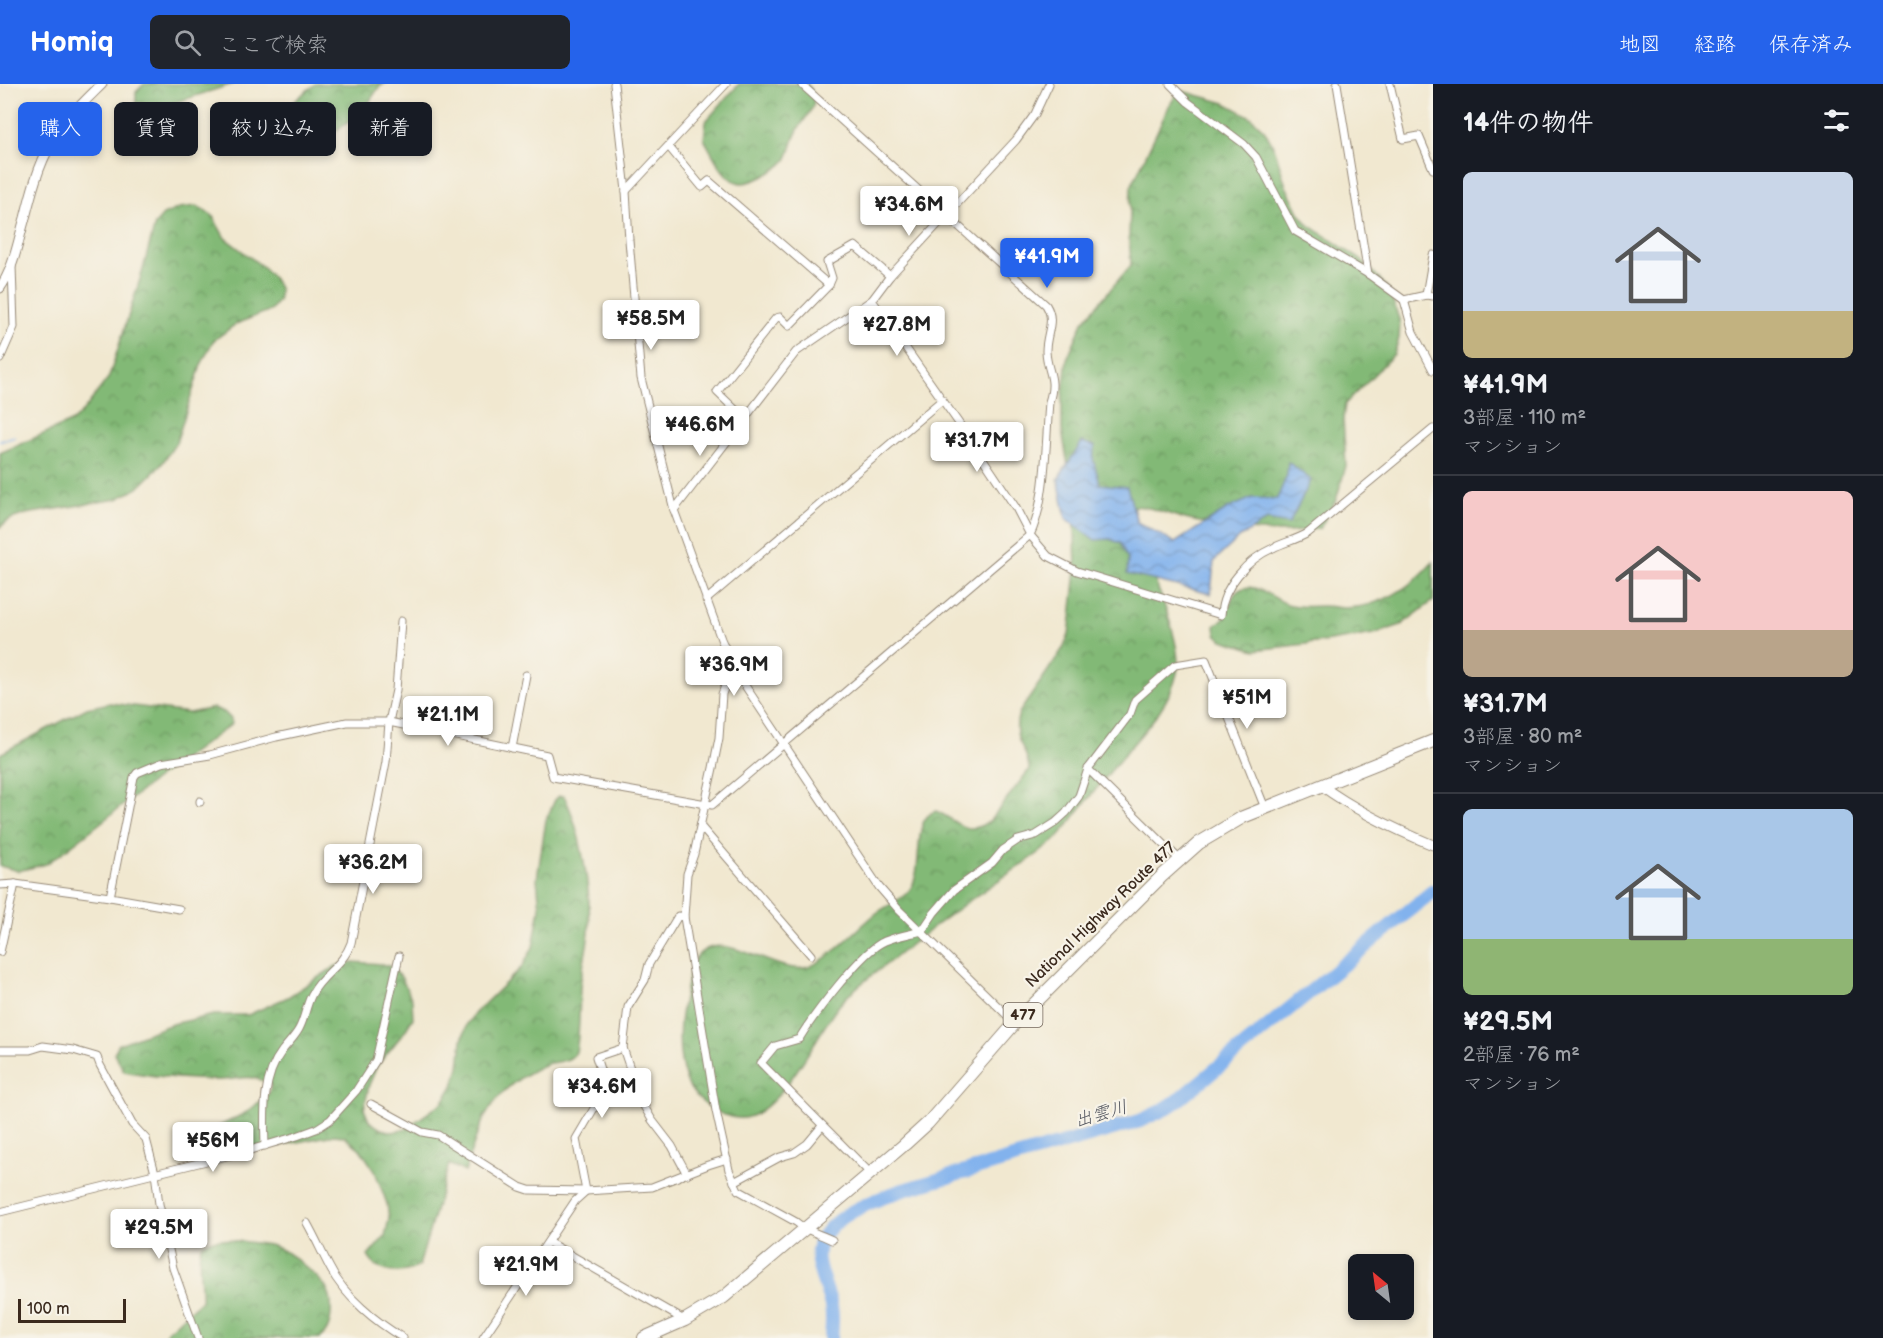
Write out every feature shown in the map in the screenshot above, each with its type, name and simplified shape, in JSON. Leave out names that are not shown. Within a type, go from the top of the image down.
[{"type":"highway","name":"National Highway Route 477","points":[[644,1338],[685,1320],[724,1297],[810,1230],[870,1173],[928,1123],[1015,1023],[1180,860],[1221,829],[1266,808],[1433,741]]},
{"type":"street","points":[[0,288],[12,263],[39,171],[51,144],[83,102],[102,84]]},
{"type":"street","points":[[615,84],[641,378],[674,510],[706,600],[736,672],[879,887],[1015,1023]]},
{"type":"street","points":[[626,191],[726,84]]},
{"type":"street","points":[[111,897],[134,777],[137,773],[161,763],[210,755],[276,737],[347,722],[389,723],[547,755],[553,777],[712,805],[1030,536],[1040,505],[1049,402],[1054,387],[1046,351],[1051,314],[1046,304],[801,84]]},
{"type":"street","points":[[674,510],[796,352],[872,300],[890,276],[1016,140],[1035,114],[1049,84]]},
{"type":"street","points":[[1170,84],[1188,102],[1244,144],[1256,158],[1295,231],[1368,274],[1404,300],[1413,332],[1433,370]]},
{"type":"street","points":[[1337,84],[1368,274]]},
{"type":"street","points":[[1390,84],[1403,139],[1419,136],[1433,170]]},
{"type":"street","points":[[669,147],[702,187],[708,181],[829,285]]},
{"type":"street","points":[[745,419],[717,392],[776,318],[780,317],[789,326],[829,285],[832,278],[827,262],[855,246],[890,276]]},
{"type":"street","points":[[1404,300],[1429,296],[1433,255]]},
{"type":"street","points":[[0,359],[14,327],[12,263]]},
{"type":"street","points":[[872,300],[1016,508],[1030,536],[1048,556],[1077,571],[1221,615],[1221,604],[1226,592],[1237,576],[1255,560],[1272,548],[1294,541],[1308,533],[1433,429]]},
{"type":"street","points":[[706,600],[942,400]]},
{"type":"street","points":[[265,1146],[264,1115],[267,1084],[273,1065],[301,1026],[312,993],[341,963],[351,943],[386,762],[389,723],[396,690],[401,621]]},
{"type":"street","points":[[870,1173],[761,1063],[776,1046],[799,1039],[864,955],[884,941],[922,931],[954,890],[992,863],[1003,850],[1018,840],[1036,835],[1060,818],[1078,795],[1088,769],[1130,714],[1135,700],[1175,665],[1206,660],[1266,808]]},
{"type":"street","points":[[736,672],[728,678],[722,694],[719,738],[701,827],[687,874],[684,917],[714,1100],[727,1160],[738,1190],[832,1240]]},
{"type":"street","points":[[512,748],[526,675]]},
{"type":"street","points":[[1088,769],[1180,860]]},
{"type":"street","points":[[1322,786],[1342,801],[1372,817],[1433,845]]},
{"type":"street","points":[[701,827],[811,955]]},
{"type":"street","points":[[0,952],[15,884]]},
{"type":"street","points":[[0,885],[15,884],[179,909]]},
{"type":"street","points":[[684,917],[678,916],[649,963],[645,980],[628,1007],[623,1048],[641,1101],[672,1146],[687,1174]]},
{"type":"street","points":[[0,1212],[265,1146],[316,1129],[330,1120],[356,1091],[376,1060],[399,956]]},
{"type":"street","points":[[0,1050],[30,1050],[43,1046],[73,1050],[97,1057],[132,1124],[146,1139],[155,1173],[159,1204],[173,1268],[198,1338]]},
{"type":"street","points":[[586,1191],[576,1139],[606,1088],[596,1057],[623,1048]]},
{"type":"street","points":[[371,1104],[422,1132],[438,1135],[520,1186],[549,1191],[652,1187],[727,1160]]},
{"type":"street","points":[[734,1182],[780,1157],[794,1153],[807,1144],[822,1126]]},
{"type":"street","points":[[483,1338],[575,1201],[586,1191]]},
{"type":"street","points":[[307,1222],[338,1280],[356,1301],[388,1329],[403,1338]]},
{"type":"street","points":[[548,1242],[685,1320]]},
{"type":"green space","points":[[144,84],[233,84],[176,102],[136,102],[136,92]]},
{"type":"green space","points":[[315,84],[384,84],[379,87],[369,102],[348,102],[348,122],[336,130],[336,102],[296,101]]},
{"type":"green space","points":[[739,84],[807,84],[814,100],[813,106],[798,130],[786,160],[763,176],[742,183],[727,175],[704,139],[706,121]]},
{"type":"green space","points":[[1182,91],[1225,103],[1251,117],[1265,131],[1275,150],[1286,186],[1300,214],[1309,225],[1361,260],[1389,290],[1400,322],[1399,338],[1394,354],[1345,404],[1343,419],[1346,466],[1336,500],[1320,528],[1305,531],[1273,532],[1225,527],[1135,506],[1126,514],[1151,571],[1175,638],[1178,658],[1177,673],[1164,705],[1055,840],[940,922],[848,995],[828,1021],[794,1075],[767,1106],[753,1116],[738,1118],[715,1111],[700,1100],[689,1087],[681,1059],[679,1037],[689,973],[693,962],[703,951],[716,946],[730,947],[791,968],[813,965],[842,944],[878,912],[906,894],[916,874],[920,835],[928,816],[936,811],[966,828],[989,822],[1029,770],[1026,755],[1018,738],[1019,713],[1062,650],[1069,635],[1076,570],[1074,503],[1062,430],[1062,401],[1067,359],[1083,322],[1131,265],[1129,236],[1131,187],[1169,106],[1176,95]]},
{"type":"green space","points":[[197,206],[212,215],[225,238],[263,267],[274,279],[280,290],[278,301],[271,310],[236,324],[213,341],[201,365],[176,443],[161,465],[138,488],[117,499],[26,514],[11,519],[0,527],[0,453],[73,421],[84,410],[109,377],[155,224],[163,215],[179,208]]},
{"type":"green space","points":[[1433,562],[1433,601],[1401,625],[1374,634],[1255,650],[1222,640],[1216,634],[1215,626],[1225,617],[1236,593],[1244,588],[1255,588],[1296,606],[1359,607],[1383,600],[1405,588]]},
{"type":"green space","points":[[110,703],[189,713],[214,708],[224,712],[231,719],[232,724],[46,864],[18,871],[0,866],[0,754],[87,708]]},
{"type":"green space","points":[[559,796],[564,796],[576,826],[589,900],[589,932],[580,987],[576,1052],[566,1060],[548,1063],[526,1074],[511,1085],[490,1108],[476,1137],[465,1172],[449,1164],[419,1266],[406,1271],[391,1272],[378,1267],[368,1256],[385,1236],[389,1219],[387,1204],[375,1171],[360,1149],[344,1136],[334,1135],[282,1145],[234,1149],[214,1141],[216,1128],[247,1112],[269,1093],[271,1085],[256,1078],[194,1079],[124,1071],[114,1053],[119,1044],[172,1024],[214,1015],[248,1015],[288,997],[336,966],[353,962],[382,964],[390,966],[401,977],[412,1000],[413,1018],[377,1066],[369,1085],[364,1109],[369,1121],[381,1129],[393,1132],[405,1129],[443,1102],[453,1086],[459,1067],[462,1040],[467,1024],[475,1013],[522,967],[533,947],[540,908],[537,879],[546,820]]},
{"type":"green space","points":[[222,1239],[273,1246],[287,1253],[311,1272],[324,1285],[330,1296],[331,1318],[325,1334],[319,1338],[163,1338],[167,1331],[201,1301],[199,1262],[203,1244]]},
{"type":"water","points":[[1082,442],[1095,446],[1093,459],[1100,484],[1127,487],[1137,522],[1175,543],[1229,508],[1252,498],[1277,499],[1287,475],[1288,462],[1311,480],[1289,524],[1267,520],[1240,537],[1214,561],[1211,594],[1127,574],[1128,559],[1120,543],[1109,539],[1095,540],[1066,518],[1058,479]]},
{"type":"waterway","points":[[0,441],[14,437]]},
{"type":"waterway","name":"出雲川","points":[[831,1338],[832,1310],[819,1267],[819,1247],[824,1235],[846,1215],[900,1191],[1140,1121],[1163,1110],[1177,1101],[1433,891]]}]
